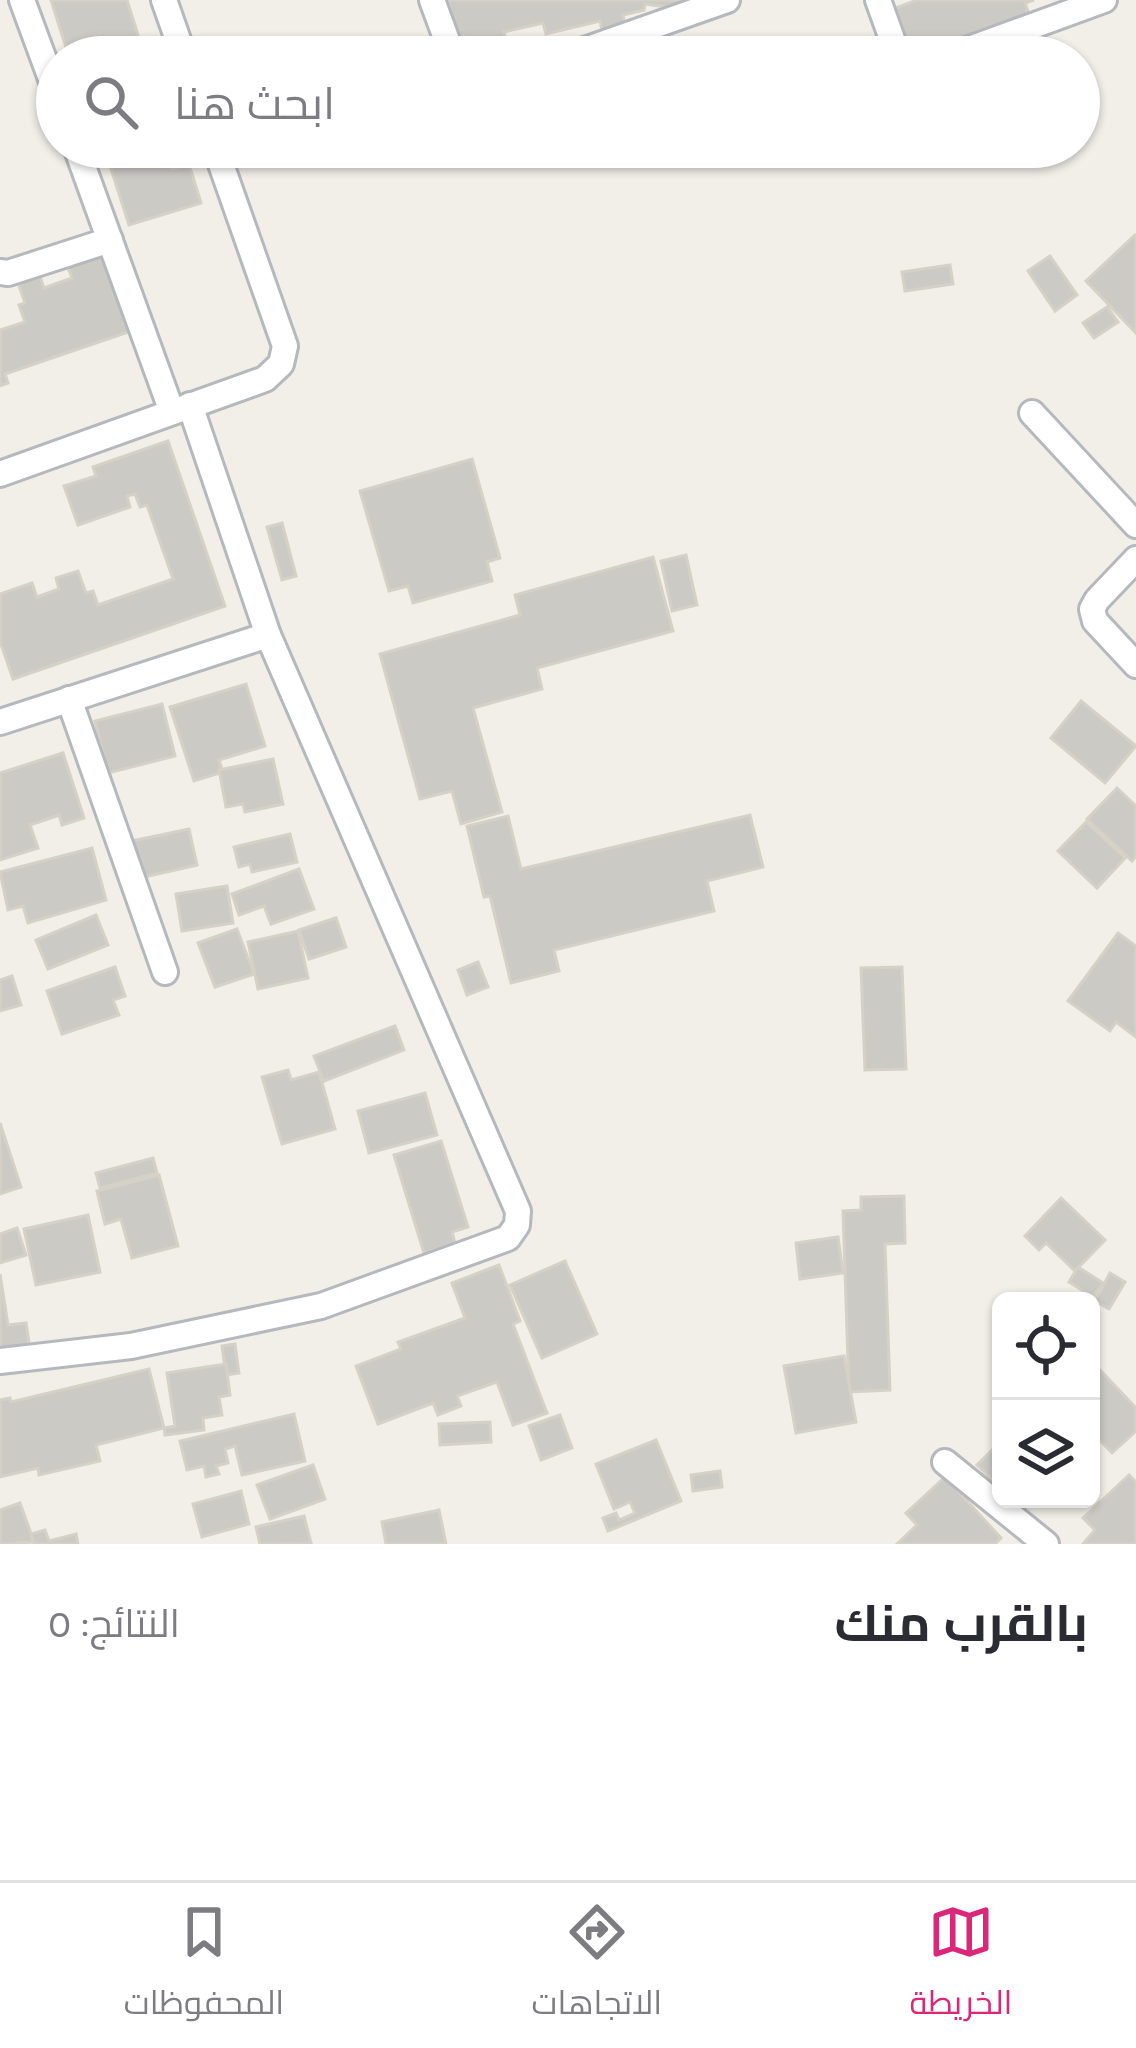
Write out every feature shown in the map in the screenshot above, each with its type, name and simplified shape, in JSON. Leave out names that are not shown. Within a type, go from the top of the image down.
[{"type":"street","points":[[22,0],[36,38]]},
{"type":"street","points":[[164,0],[177,36]]},
{"type":"street","points":[[432,0],[445,36]]},
{"type":"street","points":[[625,36],[727,0]]},
{"type":"street","points":[[878,0],[891,36]]},
{"type":"street","points":[[1005,36],[1104,0]]},
{"type":"street","points":[[0,1361],[131,1346],[321,1306],[508,1238],[517,1225],[518,1210],[268,635],[84,168]]},
{"type":"street","points":[[0,474],[266,379],[281,364],[285,346],[222,168]]},
{"type":"street","points":[[0,272],[110,240]]},
{"type":"street","points":[[1032,412],[1136,525]]},
{"type":"street","points":[[1136,559],[1092,609],[1094,621],[1136,665]]},
{"type":"street","points":[[0,722],[268,635]]},
{"type":"street","points":[[69,699],[165,972]]},
{"type":"street","points":[[946,1462],[1046,1544]]},
{"type":"building","points":[[51,0],[127,0],[138,36],[62,36]]},
{"type":"building","points":[[448,0],[697,0],[681,9],[645,4],[644,10],[623,15],[626,29],[603,35],[600,21],[546,34],[543,23],[504,32],[505,36],[457,36]]},
{"type":"building","points":[[917,0],[1034,0],[1025,3],[1030,17],[973,36],[905,36],[896,8]]},
{"type":"building","points":[[111,168],[190,168],[201,203],[129,225]]},
{"type":"building","points":[[1136,235],[1136,333],[1086,281]]},
{"type":"building","points":[[108,251],[134,330],[5,374],[8,383],[0,386],[0,330],[25,322],[17,280],[40,277],[44,288],[72,278],[67,265]]},
{"type":"building","points":[[1050,256],[1077,295],[1055,311],[1028,271]]},
{"type":"building","points":[[950,265],[953,284],[905,291],[902,272]]},
{"type":"building","points":[[1107,307],[1118,322],[1094,338],[1083,323]]},
{"type":"building","points":[[168,441],[225,606],[13,679],[0,641],[0,594],[32,583],[37,597],[59,589],[56,578],[78,571],[86,593],[93,591],[98,605],[173,579],[147,505],[140,507],[135,494],[127,496],[130,507],[78,525],[64,486],[96,476],[93,467]]},
{"type":"building","points":[[472,459],[500,558],[487,562],[492,581],[413,603],[408,586],[389,591],[360,491]]},
{"type":"building","points":[[282,523],[296,576],[282,580],[267,527]]},
{"type":"building","points":[[686,555],[697,605],[672,611],[661,561]]},
{"type":"building","points":[[653,557],[673,631],[537,668],[542,689],[473,708],[502,812],[461,824],[452,791],[420,799],[380,654],[520,615],[515,595]]},
{"type":"building","points":[[246,684],[265,746],[219,760],[223,772],[194,781],[170,707]]},
{"type":"building","points":[[1081,701],[1136,746],[1105,783],[1051,738]]},
{"type":"building","points":[[162,704],[175,756],[108,773],[95,721]]},
{"type":"building","points":[[63,753],[84,818],[62,825],[59,815],[30,825],[38,848],[0,860],[0,773]]},
{"type":"building","points":[[273,759],[283,804],[245,812],[243,804],[226,807],[219,770]]},
{"type":"building","points":[[1117,788],[1136,806],[1136,856],[1132,861],[1087,819]]},
{"type":"building","points":[[750,815],[763,867],[707,881],[714,911],[554,950],[559,971],[511,983],[467,826],[508,816],[521,869]]},
{"type":"building","points":[[1086,822],[1125,858],[1097,888],[1058,851]]},
{"type":"building","points":[[189,829],[197,865],[140,878],[132,841]]},
{"type":"building","points":[[290,834],[297,862],[252,872],[250,864],[239,867],[234,847]]},
{"type":"building","points":[[92,848],[106,900],[28,923],[23,906],[8,910],[0,872]]},
{"type":"building","points":[[299,869],[314,909],[271,924],[264,906],[239,915],[232,894]]},
{"type":"building","points":[[227,886],[233,923],[182,931],[176,894]]},
{"type":"building","points":[[96,915],[108,945],[48,969],[36,940]]},
{"type":"building","points":[[336,918],[346,947],[309,959],[299,930]]},
{"type":"building","points":[[237,929],[254,974],[215,987],[198,943]]},
{"type":"building","points":[[298,931],[308,978],[258,989],[248,942]]},
{"type":"building","points":[[1118,933],[1136,946],[1136,1037],[1116,1022],[1110,1031],[1068,1001]]},
{"type":"building","points":[[478,962],[488,987],[467,995],[458,970]]},
{"type":"building","points":[[115,967],[125,996],[113,1000],[119,1015],[62,1034],[47,991]]},
{"type":"building","points":[[902,967],[906,1069],[865,1070],[861,968]]},
{"type":"building","points":[[12,976],[21,1005],[0,1011],[0,980]]},
{"type":"building","points":[[395,1026],[404,1050],[324,1081],[314,1056]]},
{"type":"building","points":[[288,1070],[291,1080],[319,1072],[335,1129],[282,1144],[262,1077]]},
{"type":"building","points":[[425,1093],[437,1135],[369,1153],[358,1111]]},
{"type":"building","points":[[0,1123],[21,1187],[0,1194]]},
{"type":"building","points":[[441,1141],[468,1227],[452,1232],[455,1243],[424,1253],[394,1155]]},
{"type":"building","points":[[153,1158],[157,1173],[100,1188],[96,1173]]},
{"type":"building","points":[[159,1175],[178,1246],[132,1258],[121,1219],[105,1224],[97,1191]]},
{"type":"building","points":[[904,1196],[905,1243],[885,1244],[890,1390],[849,1392],[843,1211],[861,1210],[861,1197]]},
{"type":"building","points":[[1061,1198],[1105,1240],[1075,1271],[1046,1243],[1039,1250],[1025,1236]]},
{"type":"building","points":[[88,1215],[100,1272],[36,1285],[24,1229]]},
{"type":"building","points":[[17,1228],[26,1255],[0,1263],[0,1234]]},
{"type":"building","points":[[838,1237],[843,1273],[800,1279],[796,1243]]},
{"type":"building","points":[[565,1261],[597,1334],[542,1358],[510,1285]]},
{"type":"building","points":[[499,1265],[520,1321],[513,1324],[547,1413],[513,1425],[497,1382],[457,1396],[461,1406],[438,1415],[433,1403],[378,1424],[356,1366],[401,1349],[398,1342],[465,1318],[452,1283]]},
{"type":"building","points":[[1078,1267],[1103,1283],[1097,1292],[1085,1292],[1069,1282]]},
{"type":"building","points":[[1110,1273],[1125,1282],[1109,1309],[1100,1304],[1100,1292]]},
{"type":"building","points":[[0,1274],[8,1325],[26,1323],[30,1349],[0,1353]]},
{"type":"building","points":[[235,1344],[239,1373],[226,1375],[222,1346]]},
{"type":"building","points":[[844,1356],[856,1422],[796,1433],[784,1366]]},
{"type":"building","points":[[226,1364],[230,1395],[219,1397],[222,1415],[203,1418],[204,1430],[165,1435],[164,1428],[175,1426],[167,1373]]},
{"type":"building","points":[[149,1369],[164,1428],[96,1445],[100,1461],[39,1475],[38,1468],[0,1477],[0,1400],[10,1398],[11,1402]]},
{"type":"building","points":[[1100,1370],[1136,1408],[1136,1431],[1112,1453],[1100,1440]]},
{"type":"building","points":[[294,1414],[305,1461],[242,1475],[235,1446],[225,1449],[228,1463],[216,1466],[219,1474],[206,1477],[204,1466],[187,1470],[180,1441]]},
{"type":"building","points":[[560,1415],[572,1448],[541,1460],[529,1426]]},
{"type":"building","points":[[490,1422],[491,1442],[440,1445],[439,1424]]},
{"type":"building","points":[[656,1440],[681,1501],[608,1531],[603,1518],[616,1513],[619,1520],[635,1513],[630,1502],[614,1509],[596,1464]]},
{"type":"building","points":[[992,1450],[992,1479],[977,1465]]},
{"type":"building","points":[[313,1465],[325,1499],[270,1519],[257,1485]]},
{"type":"building","points":[[720,1471],[722,1487],[693,1491],[691,1475]]},
{"type":"building","points":[[1129,1475],[1136,1482],[1136,1544],[1083,1544],[1095,1530],[1083,1518],[1100,1508],[1100,1502]]},
{"type":"building","points":[[945,1477],[1001,1538],[995,1544],[897,1544],[917,1525],[906,1513]]},
{"type":"building","points":[[241,1491],[249,1524],[202,1537],[193,1504]]},
{"type":"building","points":[[20,1503],[34,1542],[0,1544],[0,1510]]},
{"type":"building","points":[[439,1510],[446,1544],[386,1544],[382,1522]]},
{"type":"building","points":[[304,1516],[311,1543],[260,1544],[256,1527]]},
{"type":"building","points":[[45,1530],[49,1541],[76,1534],[78,1544],[34,1544],[31,1534]]}]
